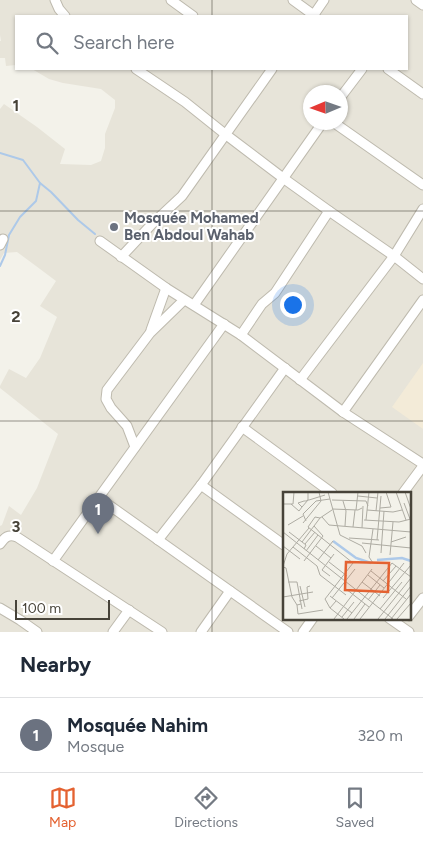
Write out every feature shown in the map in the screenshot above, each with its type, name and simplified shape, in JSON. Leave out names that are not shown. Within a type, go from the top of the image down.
[{"type":"street","points":[[55,0],[58,9],[64,15]]},
{"type":"street","points":[[171,0],[192,15]]},
{"type":"street","points":[[294,0],[313,15]]},
{"type":"street","points":[[315,15],[324,0]]},
{"type":"street","points":[[416,0],[423,5]]},
{"type":"street","points":[[137,70],[185,102],[283,178],[394,256],[423,279]]},
{"type":"street","points":[[121,257],[182,196],[268,70]]},
{"type":"street","points":[[348,87],[361,70]]},
{"type":"street","points":[[389,70],[423,94]]},
{"type":"street","points":[[194,305],[317,130]]},
{"type":"street","points":[[344,130],[423,185]]},
{"type":"street","points":[[300,380],[394,256],[423,210]]},
{"type":"street","points":[[240,335],[262,304],[276,293],[329,211]]},
{"type":"street","points":[[100,241],[166,288],[240,335],[344,412],[423,465],[404,492]]},
{"type":"street","points":[[150,333],[166,288]]},
{"type":"street","points":[[135,448],[127,426],[110,408],[106,399],[107,390],[150,333],[184,300]]},
{"type":"street","points":[[344,412],[423,300]]},
{"type":"street","points":[[53,561],[224,324]]},
{"type":"street","points":[[158,540],[201,485],[285,368]]},
{"type":"street","points":[[242,427],[331,492]]},
{"type":"street","points":[[201,485],[283,544]]},
{"type":"street","points":[[99,498],[288,632]]},
{"type":"street","points":[[0,544],[4,538],[10,535],[16,537],[162,632]]},
{"type":"street","points":[[201,632],[230,591]]},
{"type":"street","points":[[410,614],[423,598]]},
{"type":"street","points":[[0,608],[37,632]]},
{"type":"street","points":[[113,632],[129,610]]},
{"type":"street","points":[[303,632],[312,620]]},
{"type":"street","points":[[392,620],[405,629]]},
{"type":"shaded area","points":[[0,0],[423,0],[423,632],[0,632],[0,526],[9,506],[21,515],[37,488],[58,434],[0,388],[9,369],[26,378],[40,358],[57,317],[40,306],[56,281],[17,252],[4,253],[0,260],[0,109],[4,104],[65,149],[60,164],[91,165],[101,161],[105,148],[105,134],[115,108],[115,100],[101,89],[63,83],[49,79],[34,70],[408,70],[408,15],[15,15],[15,65],[6,66],[5,58],[0,58]]},
{"type":"shaded area","points":[[423,363],[423,429],[392,407]]},
{"type":"waterway","points":[[0,153],[23,160],[40,183],[36,201],[20,217],[9,235],[5,255],[0,266]]},
{"type":"waterway","points":[[40,183],[95,234]]},
{"type":"place","name":"Mosquée Mohamed Ben Abdoul Wahab","points":[[114,227]]},
{"type":"place","name":"Mosquée Nahim","points":[[98,534]]}]
